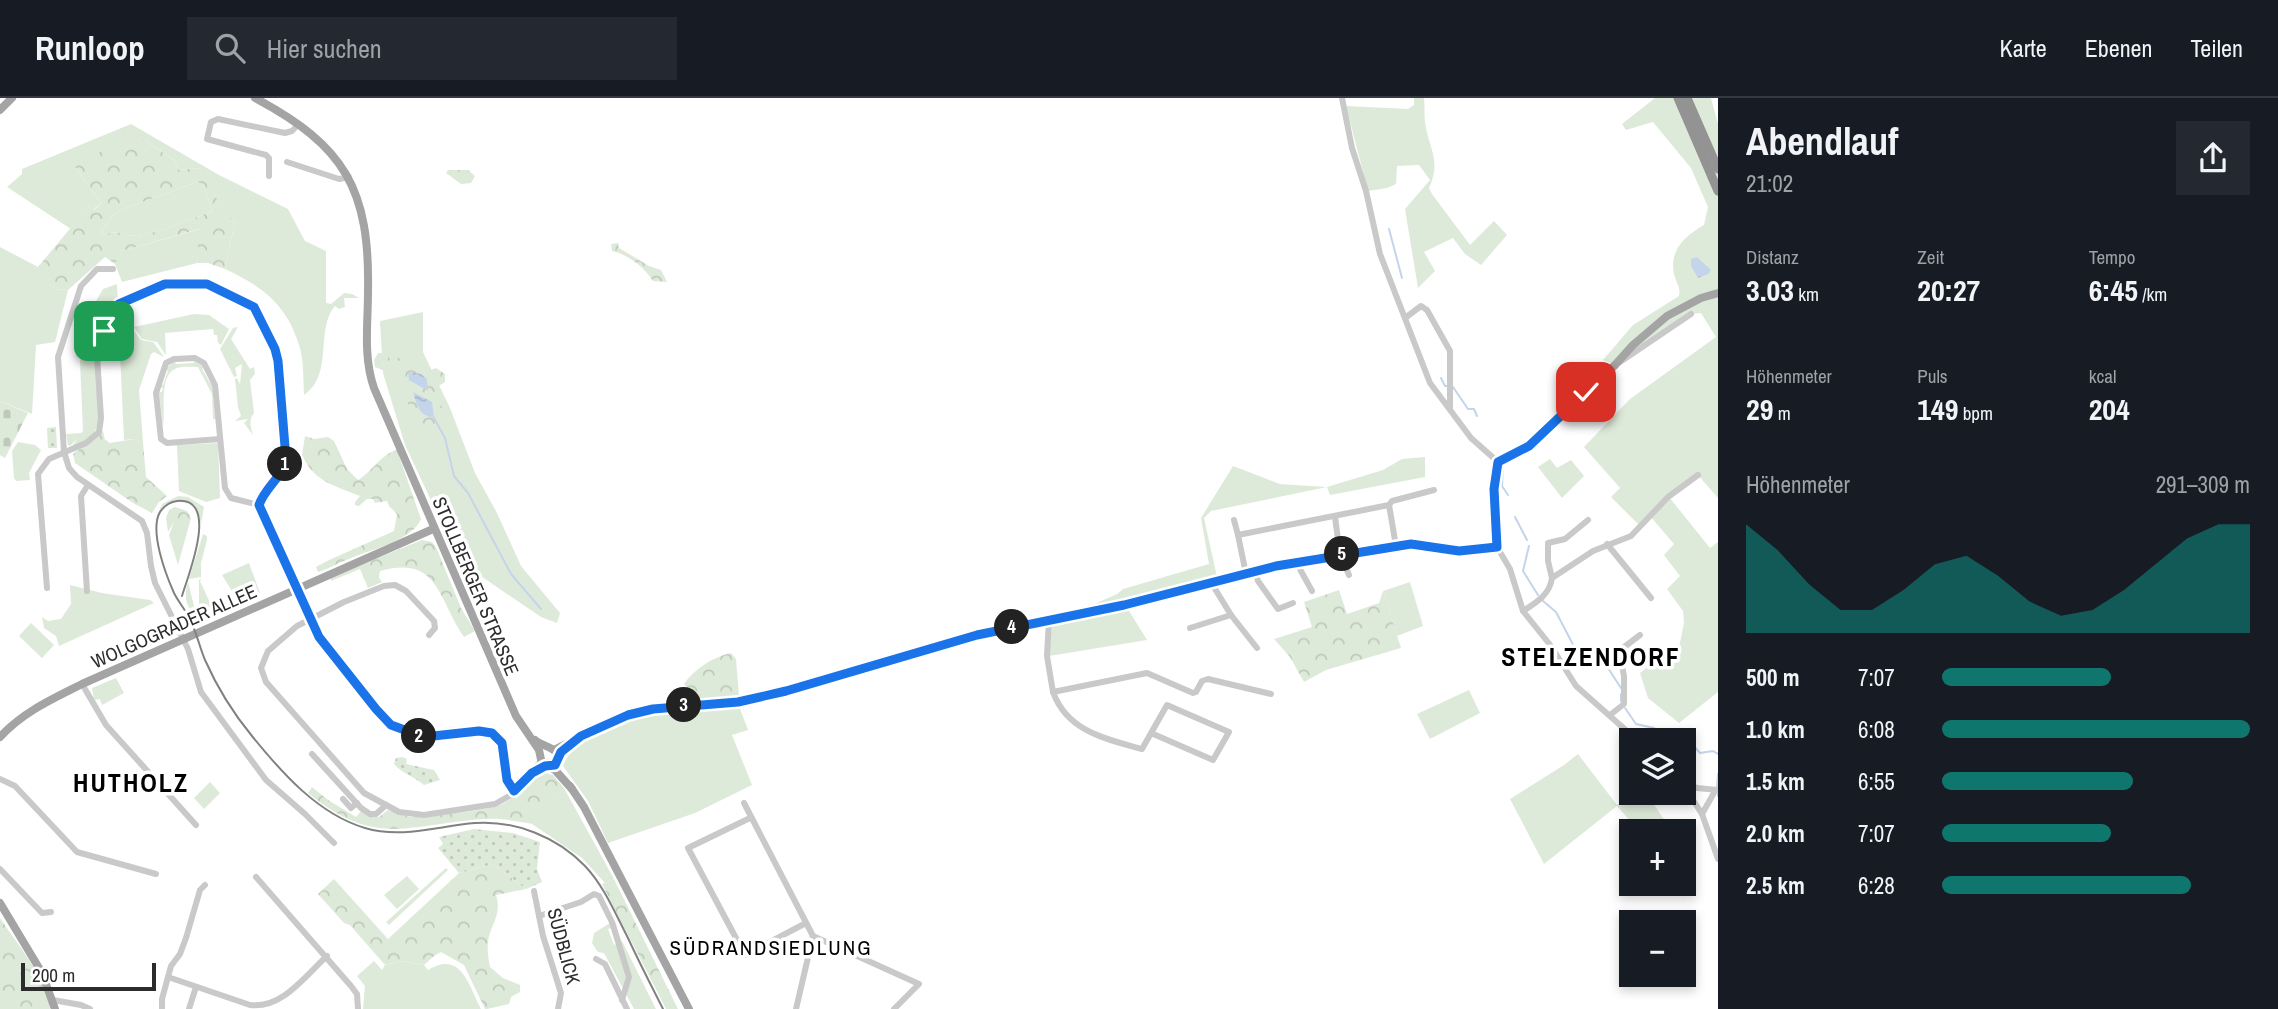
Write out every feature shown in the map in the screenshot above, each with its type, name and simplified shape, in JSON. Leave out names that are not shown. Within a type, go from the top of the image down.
[{"type":"highway","points":[[1684,101],[1718,169]]},
{"type":"highway","points":[[1684,101],[1718,191]]},
{"type":"main road","points":[[0,110],[12,98]]},
{"type":"main road","name":"STOLLBERGER STRASSE","points":[[255,98],[299,124],[331,152],[349,177],[361,203],[367,240],[369,372],[433,529],[508,700],[527,734],[549,758],[584,807],[689,1009]]},
{"type":"main road","points":[[549,758],[581,736],[628,715],[653,709],[738,702],[798,688],[977,635],[1124,605],[1296,562],[1411,544],[1459,551],[1497,547],[1494,489],[1498,462],[1529,446],[1633,345],[1667,316],[1718,293]]},
{"type":"main road","name":"WOLGOGRADER ALLEE","points":[[0,737],[18,719],[37,706],[82,684],[433,529]]},
{"type":"main road","points":[[0,903],[42,973],[54,1005]]},
{"type":"street","points":[[1342,98],[1352,148],[1366,191],[1380,254],[1430,383],[1471,438],[1498,462]]},
{"type":"street","points":[[269,176],[269,159],[266,155],[207,139],[211,122],[218,119],[285,133],[292,131],[299,124]]},
{"type":"street","points":[[287,162],[338,179],[349,177]]},
{"type":"street","points":[[113,269],[97,269],[85,279],[77,294],[59,349],[57,364],[64,452],[69,468],[88,485],[142,520],[147,533],[150,566],[155,583],[188,649],[201,692],[266,780],[334,843]]},
{"type":"street","points":[[47,589],[38,474],[44,463],[86,443],[99,432],[101,418],[97,356],[112,311],[119,304],[165,284],[207,284],[254,307],[275,349],[286,459],[284,468],[263,492],[259,505],[319,637],[391,725],[424,737],[488,732],[496,736],[502,743],[507,780],[514,791]]},
{"type":"street","points":[[1405,318],[1421,306],[1427,310],[1450,351],[1450,411]]},
{"type":"street","points":[[1615,365],[1691,314]]},
{"type":"street","points":[[220,439],[167,443],[161,439],[156,393],[166,363],[174,359],[195,358],[204,363],[217,391],[227,493],[231,498],[259,505]]},
{"type":"street","points":[[1552,578],[1607,544],[1631,536],[1668,497],[1698,475]]},
{"type":"street","points":[[87,592],[80,496],[88,485]]},
{"type":"street","points":[[1238,535],[1389,505],[1392,501],[1434,490]]},
{"type":"street","points":[[1389,505],[1396,546]]},
{"type":"street","points":[[1335,517],[1340,554],[1349,575]]},
{"type":"street","points":[[1234,520],[1251,573],[1275,610],[1293,603]]},
{"type":"street","points":[[1523,611],[1551,586],[1548,543],[1565,540],[1588,520]]},
{"type":"street","points":[[1607,544],[1651,598]]},
{"type":"street","points":[[1497,547],[1510,569],[1523,611],[1551,646],[1576,686],[1621,728]]},
{"type":"street","points":[[1296,562],[1312,591]]},
{"type":"street","points":[[1212,584],[1231,615],[1257,648]]},
{"type":"street","points":[[429,635],[435,628],[434,621],[406,591],[395,585],[367,592],[297,626],[268,652],[261,668],[266,681],[364,793],[410,814],[438,813],[495,804],[514,791],[549,758]]},
{"type":"street","points":[[1191,628],[1231,615]]},
{"type":"street","points":[[1049,619],[1047,656],[1053,692],[1069,719],[1095,735],[1142,749],[1167,705],[1229,732],[1213,760],[1152,733]]},
{"type":"street","points":[[1610,715],[1624,704],[1624,676],[1619,651],[1640,635]]},
{"type":"street","points":[[1053,692],[1147,673],[1193,693],[1202,681],[1208,679],[1271,694]]},
{"type":"street","name":"WOLGOGRADER ALLEE","points":[[82,684],[106,725],[196,825]]},
{"type":"street","points":[[312,754],[356,803],[370,814],[381,812],[386,805]]},
{"type":"street","points":[[0,779],[15,786],[77,852],[156,874]]},
{"type":"street","points":[[1696,787],[1717,791],[1702,814]]},
{"type":"street","points":[[343,799],[351,808],[356,803]]},
{"type":"street","points":[[744,803],[813,936],[919,984],[894,1009]]},
{"type":"street","points":[[1696,804],[1718,859]]},
{"type":"street","points":[[750,818],[688,848],[745,955],[806,923]]},
{"type":"street","points":[[0,869],[42,913],[51,912]]},
{"type":"street","points":[[256,877],[327,956],[357,994],[358,1009]]},
{"type":"street","points":[[162,1009],[167,977],[180,954],[200,890],[205,885]]},
{"type":"street","name":"SÜDBLICK","points":[[534,891],[561,993],[558,1009]]},
{"type":"street","points":[[539,916],[594,894],[598,896],[612,922],[629,977],[622,1000]]},
{"type":"street","points":[[796,1009],[813,936]]},
{"type":"street","points":[[167,977],[250,1005],[270,1005],[282,999],[327,956]]},
{"type":"street","points":[[596,959],[605,964],[626,1009]]},
{"type":"street","points":[[189,1009],[196,987]]},
{"type":"street","points":[[54,1005],[81,1005],[90,1009]]},
{"type":"green space","points":[[1414,98],[1424,98],[1425,121],[1434,162],[1429,188],[1432,194],[1470,245],[1494,221],[1507,235],[1481,265],[1465,254],[1453,238],[1424,252],[1435,271],[1418,288],[1405,209],[1430,180],[1419,165],[1397,166],[1396,184],[1368,191],[1346,106],[1408,109],[1414,105]]},
{"type":"green space","points":[[1655,98],[1711,98],[1718,124],[1718,498],[1698,475],[1669,497],[1710,548],[1718,542],[1718,692],[1679,723],[1648,698],[1640,673],[1653,662],[1664,669],[1676,662],[1684,623],[1683,611],[1667,589],[1680,576],[1664,555],[1674,544],[1650,516],[1640,526],[1611,497],[1620,488],[1584,447],[1630,399],[1716,337],[1701,313],[1691,314],[1615,365],[1603,360],[1633,325],[1679,296],[1673,265],[1676,251],[1685,239],[1704,225],[1708,207],[1691,168],[1653,122],[1626,130],[1622,124]]},
{"type":"green space","points":[[131,124],[219,175],[288,209],[305,241],[326,251],[326,303],[331,304],[344,293],[359,298],[344,298],[345,307],[339,309],[335,306],[329,316],[319,376],[304,395],[301,351],[288,319],[262,290],[225,269],[235,221],[222,214],[214,191],[200,168],[179,170],[174,160],[144,140],[128,143],[75,167],[101,203],[93,210],[88,207],[71,229],[7,187],[22,174],[22,169]]},
{"type":"green space","points":[[133,139],[144,140],[174,160],[179,170],[200,168],[214,177],[218,202],[225,213],[235,221],[225,269],[208,263],[197,263],[199,229],[122,251],[115,264],[105,257],[68,290],[57,289],[42,282],[38,267],[88,207],[94,210],[101,203],[75,167],[120,140],[128,143]],"holes":[[[198,182],[204,186],[212,211],[143,235],[103,235],[101,232],[113,215],[123,209]]]},
{"type":"green space","points":[[448,170],[468,170],[475,176],[471,183],[461,184],[446,173]]},
{"type":"green space","points":[[198,182],[204,186],[212,211],[143,235],[103,235],[101,232],[113,215],[123,209]]},
{"type":"green space","points":[[200,229],[197,263],[122,282],[115,264],[122,251]]},
{"type":"green space","points":[[618,243],[619,248],[661,270],[667,282],[653,281],[636,262],[612,251],[611,244]]},
{"type":"green space","points":[[0,247],[38,267],[43,282],[57,289],[68,290],[55,342],[36,345],[32,414],[0,401]]},
{"type":"green space","points":[[117,284],[118,302],[108,313],[102,326],[96,356],[100,417],[90,436],[72,447],[77,439],[70,446],[66,434],[83,431],[80,361],[98,302],[96,301],[103,289]]},
{"type":"green space","points":[[423,312],[423,352],[450,408],[475,473],[521,566],[560,613],[557,623],[541,617],[462,566],[405,445],[383,373],[380,321]]},
{"type":"green space","points":[[194,314],[209,315],[229,329],[221,345],[213,329],[165,333],[166,355],[157,342],[142,339],[134,327]]},
{"type":"green space","points":[[238,327],[231,339],[250,369],[254,367],[255,374],[250,380],[254,413],[251,421],[253,435],[244,423],[248,419],[235,421],[241,416],[235,379],[237,378],[240,384],[242,364],[235,368],[237,376],[234,377],[220,349],[233,328]]},
{"type":"green space","points":[[134,331],[141,340],[153,342],[164,357],[154,352],[151,354],[139,390],[143,442],[135,439],[124,440],[120,353]]},
{"type":"green space","points":[[378,353],[387,353],[390,360],[407,356],[426,372],[436,368],[445,374],[445,382],[435,388],[440,393],[437,400],[446,413],[447,433],[441,422],[435,427],[426,425],[414,416],[408,403],[405,379],[389,366],[385,371],[375,367],[374,360]]},
{"type":"green space","points":[[194,360],[205,367],[202,369],[210,383],[212,382],[215,418],[218,419],[213,419],[212,394],[198,367],[180,367],[166,379],[163,427],[159,392],[162,392],[163,388],[159,387],[160,384],[163,385],[168,371],[165,369],[175,361],[176,364],[194,363]]},
{"type":"green space","points":[[0,401],[28,413],[5,458],[0,455]]},
{"type":"green space","points":[[56,427],[57,448],[48,448],[47,428]]},
{"type":"green space","points":[[103,431],[105,440],[109,443],[135,439],[143,442],[146,477],[167,496],[152,513],[75,463],[73,454]]},
{"type":"green space","points":[[305,436],[314,439],[328,437],[334,441],[347,469],[358,480],[397,450],[421,519],[416,527],[400,539],[318,572],[316,567],[327,561],[394,531],[397,514],[387,501],[375,503],[373,499],[367,499],[359,506],[355,505],[360,496],[319,477],[302,455]]},
{"type":"green space","points":[[18,442],[35,445],[41,450],[29,473],[30,480],[16,481],[14,478],[12,451]]},
{"type":"green space","points":[[218,443],[220,498],[206,502],[179,491],[177,445]]},
{"type":"green space","points":[[1425,457],[1425,477],[1330,495],[1327,487],[1383,470],[1402,459]]},
{"type":"green space","points":[[1550,459],[1557,468],[1571,460],[1584,476],[1562,498],[1538,467]]},
{"type":"green space","points":[[1233,466],[1280,484],[1327,487],[1211,511],[1204,518],[1217,577],[1092,608],[1090,606],[1123,589],[1209,564],[1201,518]]},
{"type":"green space","points":[[178,496],[188,497],[204,507],[201,525],[197,511],[189,502],[183,500],[163,506],[154,523],[162,504]]},
{"type":"green space","points":[[175,507],[187,511],[191,518],[178,565],[169,535],[174,522],[168,532],[166,518],[169,510]]},
{"type":"green space","points":[[177,508],[190,515],[186,531],[183,532],[177,523]]},
{"type":"green space","points":[[203,534],[207,536],[207,540],[201,563],[201,577],[189,579]]},
{"type":"green space","points":[[422,540],[432,542],[436,547],[461,608],[475,631],[464,637],[434,583],[414,569],[380,571],[379,578],[382,582],[368,588],[360,569],[331,581],[330,577]]},
{"type":"green space","points":[[249,563],[260,593],[250,598],[246,595],[235,596],[222,575]]},
{"type":"green space","points":[[202,578],[200,581],[212,607],[206,609],[207,621],[195,614],[186,601],[188,582],[195,610],[199,609],[199,580]]},
{"type":"green space","points":[[1410,582],[1423,626],[1397,636],[1383,591]]},
{"type":"green space","points":[[70,585],[154,603],[59,646],[56,636],[44,628],[42,617],[48,621],[61,619],[71,604]]},
{"type":"green space","points":[[1339,590],[1347,614],[1379,603],[1383,591],[1401,648],[1326,670],[1304,682],[1290,657],[1274,639],[1312,627],[1304,602]]},
{"type":"green space","points":[[1126,606],[1147,640],[1049,656],[1052,622]]},
{"type":"green space","points":[[31,623],[54,645],[42,658],[19,636]]},
{"type":"green space","points":[[731,653],[736,659],[739,696],[715,702],[686,702],[693,695],[684,684],[693,673],[717,657]]},
{"type":"green space","points":[[116,678],[124,693],[102,705],[100,699],[94,700],[92,688]]},
{"type":"green space","points":[[1469,690],[1480,713],[1430,739],[1417,714]]},
{"type":"green space","points":[[739,706],[748,730],[732,735],[752,785],[695,813],[608,843],[588,801],[563,766],[573,750],[608,729],[644,717]]},
{"type":"green space","points":[[1578,754],[1617,805],[1654,805],[1664,819],[1628,819],[1617,806],[1544,864],[1510,799]]},
{"type":"green space","points":[[396,758],[407,759],[406,764],[434,770],[440,780],[424,785],[394,764]]},
{"type":"green space","points":[[546,773],[553,775],[564,788],[533,824],[494,819],[396,829],[376,828],[355,822],[333,811],[308,793],[312,787],[356,817],[361,811],[379,817],[388,810],[410,817],[422,817],[500,805]]},
{"type":"green space","points":[[210,782],[220,793],[204,809],[194,798]]},
{"type":"green space","points":[[564,788],[614,879],[605,883],[582,858],[532,824]]},
{"type":"green space","points":[[474,829],[513,833],[540,842],[537,869],[542,882],[526,889],[493,864],[459,873],[438,848],[443,844],[439,837]]},
{"type":"green space","points":[[493,864],[526,889],[496,895],[498,910],[488,942],[490,967],[503,978],[520,985],[520,992],[511,997],[509,1004],[487,1009],[464,965],[441,952],[424,965],[402,961],[385,965],[318,894],[334,879],[388,939],[459,873]]},
{"type":"green space","points":[[446,868],[448,870],[389,925],[386,922]]},
{"type":"green space","points":[[407,876],[419,889],[397,909],[384,895]]},
{"type":"green space","points":[[614,879],[678,1009],[666,1009],[602,884]]},
{"type":"green space","points":[[0,918],[38,975],[50,1009],[0,1009]]},
{"type":"green space","points":[[610,923],[612,928],[608,929],[614,945],[622,941],[656,1009],[634,1009],[604,953],[598,952],[592,943],[594,933]]},
{"type":"green space","points":[[374,961],[382,970],[385,965],[402,961],[424,965],[428,970],[448,964],[456,967],[467,980],[481,1009],[363,1009],[365,986],[357,976]]},
{"type":"water","points":[[1697,257],[1711,270],[1698,278],[1691,266],[1691,259]]},
{"type":"water","points":[[408,372],[421,374],[427,379],[428,391],[409,380]]},
{"type":"water","points":[[413,392],[432,402],[434,418],[419,409]]},
{"type":"waterway","points":[[1389,229],[1402,278]]},
{"type":"waterway","points":[[1441,378],[1445,386],[1448,386]]},
{"type":"waterway","points":[[1453,387],[1468,409],[1474,409],[1477,416]]},
{"type":"waterway","points":[[434,418],[445,438],[454,476],[468,493],[511,574],[541,609]]},
{"type":"waterway","points":[[1503,464],[1502,486],[1508,495]]},
{"type":"waterway","points":[[1515,517],[1527,540]]},
{"type":"waterway","points":[[1529,546],[1523,571],[1538,595]]},
{"type":"waterway","points":[[1543,601],[1556,612],[1580,658],[1606,665],[1621,688]]},
{"type":"waterway","points":[[1621,694],[1621,701]]},
{"type":"waterway","points":[[1625,708],[1636,724],[1654,728]]},
{"type":"waterway","points":[[1696,748],[1700,753],[1713,751],[1718,754]]},
{"type":"waterway","points":[[1717,787],[1718,774]]},
{"type":"tram line","points":[[182,596],[194,557],[199,525],[197,512],[190,503],[177,501],[169,503],[160,512],[156,530],[160,553],[171,585],[191,621],[205,660],[226,699],[252,736],[289,778],[332,813],[365,828],[406,832],[475,823],[505,824],[534,832],[562,847],[585,866],[604,891],[663,1009]]},
{"type":"district","name":"STELZENDORF","points":[[1591,657]]},
{"type":"district","name":"HUTHOLZ","points":[[131,783]]},
{"type":"district","name":"SÜDRANDSIEDLUNG","points":[[771,948]]},
{"type":"route","points":[[104,331],[108,318],[119,304],[165,284],[207,284],[254,307],[275,349],[278,361],[286,459],[284,468],[263,492],[259,505],[319,637],[391,725],[424,737],[479,731],[494,734],[502,743],[507,780],[514,791],[532,773],[545,766],[555,765],[561,752],[581,736],[628,715],[653,709],[738,702],[786,691],[977,635],[1124,605],[1320,557],[1411,544],[1459,551],[1497,547],[1494,489],[1498,462],[1529,446],[1586,392]]}]
